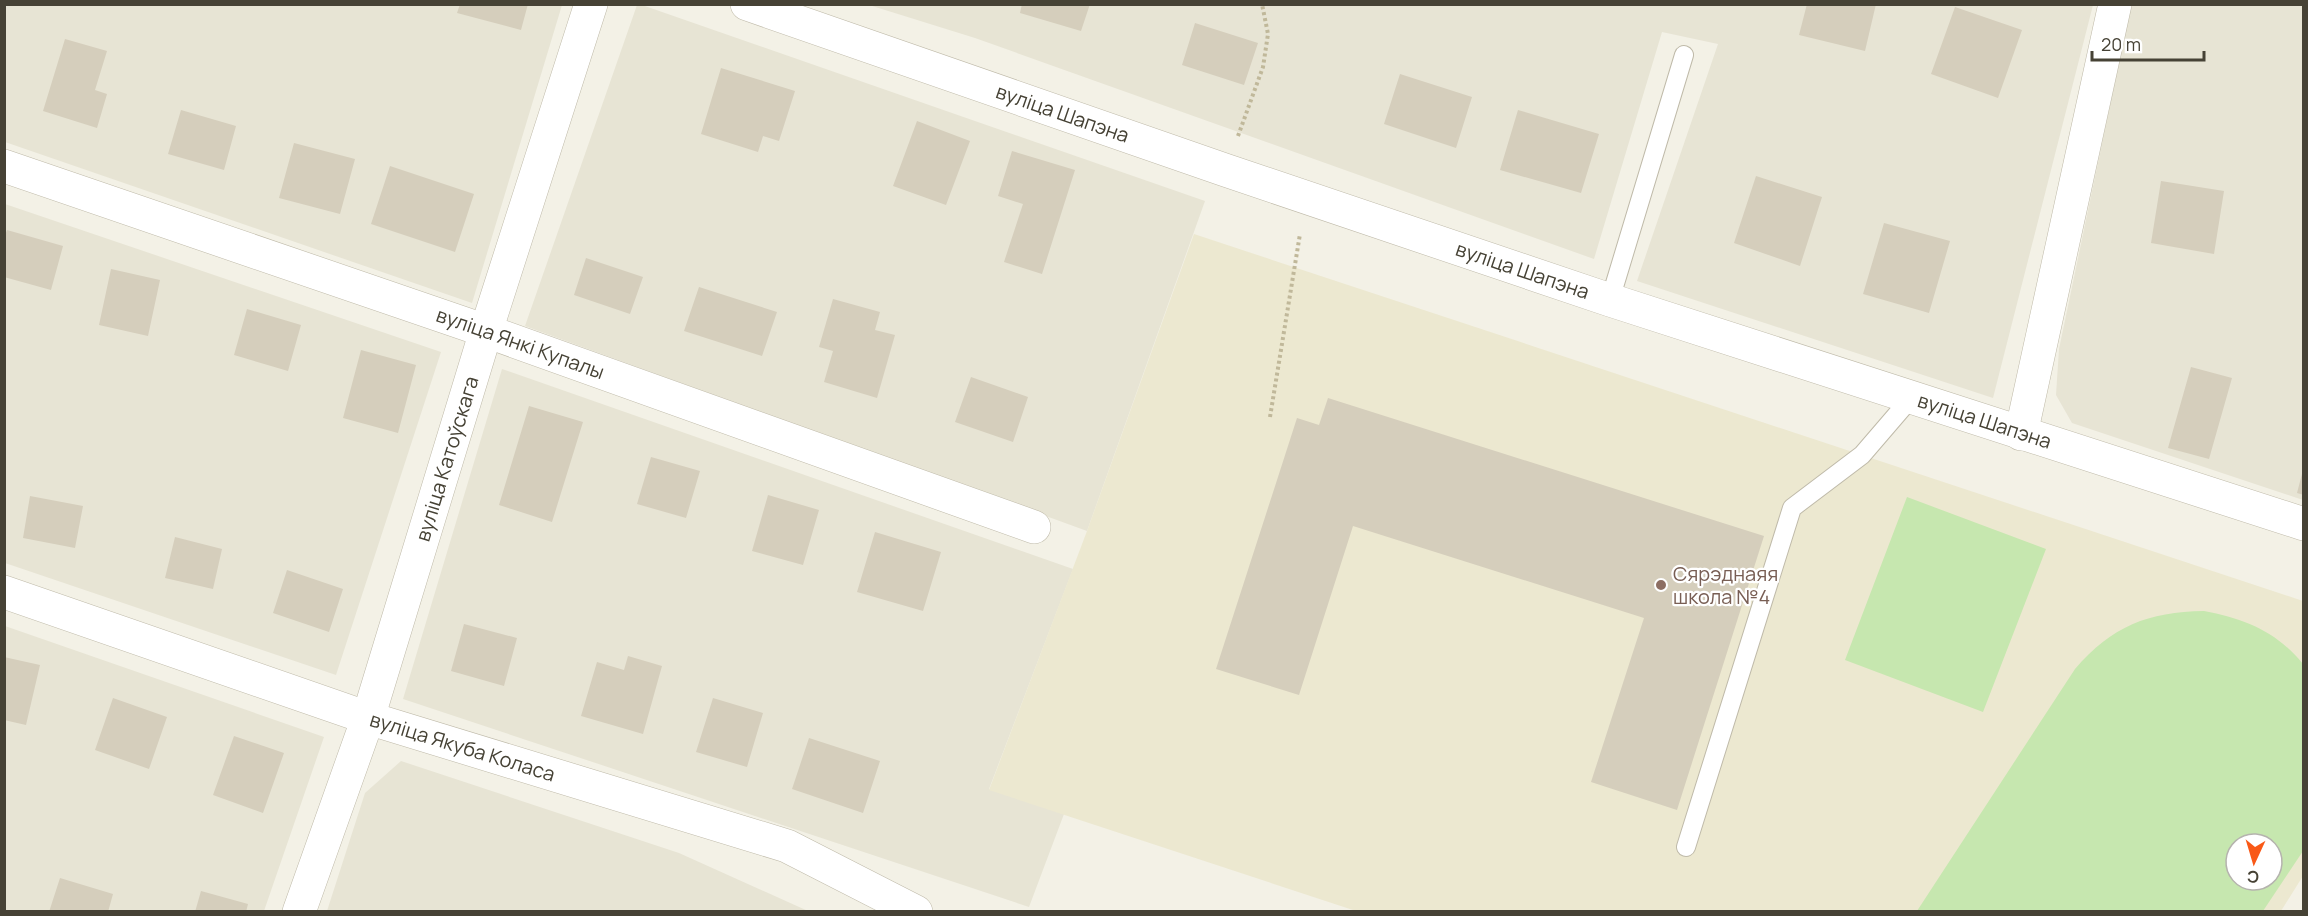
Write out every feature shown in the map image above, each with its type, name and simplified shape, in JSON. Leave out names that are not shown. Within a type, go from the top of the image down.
[{"type":"street","name":"вуліца Катоўскага","points":[[299,912],[368,718],[486,331],[591,4]]},
{"type":"street","name":"вуліца Шапэна","points":[[747,4],[1225,170],[1610,300],[2304,524]]},
{"type":"street","points":[[2021,434],[2115,4]]},
{"type":"street","name":"вуліца Янкі Купалы","points":[[4,166],[486,331],[1034,527]]},
{"type":"street","name":"вуліца Якуба Коласа","points":[[4,592],[368,718],[787,846],[916,912]]},
{"type":"lane","points":[[1610,300],[1684,55]]},
{"type":"lane","points":[[1686,847],[1792,508],[1862,455],[1911,398]]},
{"type":"path","points":[[1225,170],[1263,67],[1268,34],[1262,4]]},
{"type":"path","points":[[1270,417],[1303,217],[1310,199]]},
{"type":"shaded area","points":[[5,5],[562,5],[472,303],[5,142]]},
{"type":"shaded area","points":[[637,5],[1205,201],[1087,531],[525,326]]},
{"type":"shaded area","points":[[869,5],[2093,5],[1993,398],[1637,281],[1718,44],[1662,32],[1594,259],[975,38]]},
{"type":"shaded area","points":[[2131,5],[2303,5],[2303,500],[2072,423],[2056,395],[2059,349]]},
{"type":"shaded area","points":[[5,204],[441,352],[336,675],[5,563]]},
{"type":"shaded area","name":"Сярэднаяя школа №4","points":[[1194,234],[2303,601],[2303,876],[2281,911],[1356,911],[989,790],[1087,531]]},
{"type":"shaded area","points":[[502,369],[1073,569],[989,789],[1064,814],[1029,907],[403,699]]},
{"type":"shaded area","points":[[5,626],[324,737],[264,911],[5,912]]},
{"type":"shaded area","points":[[401,761],[679,853],[808,911],[327,911],[365,793]]},
{"type":"green space","points":[[1907,497],[2046,549],[1983,712],[1845,660]]},
{"type":"green space","points":[[2204,611],[2233,618],[2271,635],[2303,664],[2303,851],[2284,880],[2284,832],[2224,832],[2224,892],[2276,892],[2263,911],[1917,911],[2075,669],[2089,654],[2117,632],[2148,618],[2165,614]]},
{"type":"building","points":[[460,4],[528,4],[521,30],[457,13]]},
{"type":"building","points":[[1022,4],[1090,4],[1081,31],[1020,13]]},
{"type":"building","points":[[1807,4],[1876,4],[1865,51],[1799,35]]},
{"type":"building","points":[[1955,7],[2022,30],[1998,98],[1931,74]]},
{"type":"building","points":[[1195,23],[1258,43],[1244,85],[1182,65]]},
{"type":"building","points":[[65,39],[107,51],[95,90],[107,94],[97,128],[43,111]]},
{"type":"building","points":[[721,68],[795,91],[779,141],[763,136],[758,152],[701,134]]},
{"type":"building","points":[[1400,74],[1472,97],[1456,148],[1384,124]]},
{"type":"building","points":[[181,110],[236,126],[224,170],[168,154]]},
{"type":"building","points":[[1518,110],[1599,134],[1581,193],[1500,170]]},
{"type":"building","points":[[917,121],[970,141],[946,205],[893,186]]},
{"type":"building","points":[[294,143],[355,159],[340,214],[279,198]]},
{"type":"building","points":[[1012,151],[1075,170],[1042,274],[1004,262],[1023,204],[998,196]]},
{"type":"building","points":[[390,166],[474,194],[455,252],[371,224]]},
{"type":"building","points":[[1756,176],[1822,197],[1800,266],[1734,243]]},
{"type":"building","points":[[2161,181],[2224,191],[2214,254],[2151,243]]},
{"type":"building","points":[[1884,223],[1950,241],[1929,313],[1863,294]]},
{"type":"building","points":[[7,230],[63,246],[51,290],[4,277],[4,238]]},
{"type":"building","points":[[586,258],[643,277],[630,314],[574,295]]},
{"type":"building","points":[[111,269],[160,280],[148,336],[99,325]]},
{"type":"building","points":[[699,287],[777,312],[762,356],[684,331]]},
{"type":"building","points":[[833,299],[880,312],[875,330],[895,335],[877,398],[824,382],[833,351],[819,347]]},
{"type":"building","points":[[247,309],[301,325],[288,371],[234,355]]},
{"type":"building","points":[[361,350],[416,365],[398,433],[343,418]]},
{"type":"building","points":[[2191,367],[2232,378],[2209,459],[2168,448]]},
{"type":"building","points":[[971,377],[1028,397],[1013,442],[955,422]]},
{"type":"building","points":[[1328,398],[1764,536],[1677,810],[1591,782],[1644,618],[1353,526],[1299,695],[1216,669],[1297,418],[1319,425]]},
{"type":"building","points":[[529,406],[583,422],[552,522],[499,505]]},
{"type":"building","points":[[651,457],[700,471],[686,518],[637,504]]},
{"type":"building","points":[[2304,470],[2304,495],[2297,493]]},
{"type":"building","points":[[768,495],[819,510],[803,565],[752,551]]},
{"type":"building","points":[[30,496],[83,506],[75,548],[23,538]]},
{"type":"building","points":[[875,532],[941,552],[923,611],[857,592]]},
{"type":"building","points":[[175,537],[222,549],[213,589],[165,578]]},
{"type":"building","points":[[287,570],[343,589],[329,632],[273,613]]},
{"type":"building","points":[[464,624],[517,638],[504,686],[451,671]]},
{"type":"building","points":[[628,656],[662,666],[643,734],[581,716],[597,662],[624,670]]},
{"type":"building","points":[[4,657],[40,665],[26,725],[4,720]]},
{"type":"building","points":[[113,698],[167,717],[149,769],[95,750]]},
{"type":"building","points":[[713,698],[763,713],[747,767],[696,752]]},
{"type":"building","points":[[234,736],[284,753],[263,813],[213,795]]},
{"type":"building","points":[[809,738],[880,761],[863,813],[792,789]]},
{"type":"building","points":[[60,878],[113,894],[108,912],[49,912]]},
{"type":"building","points":[[201,891],[248,904],[246,912],[195,912]]},
{"type":"place","name":"Сярэднаяя школа №4","points":[[1661,585]]}]
